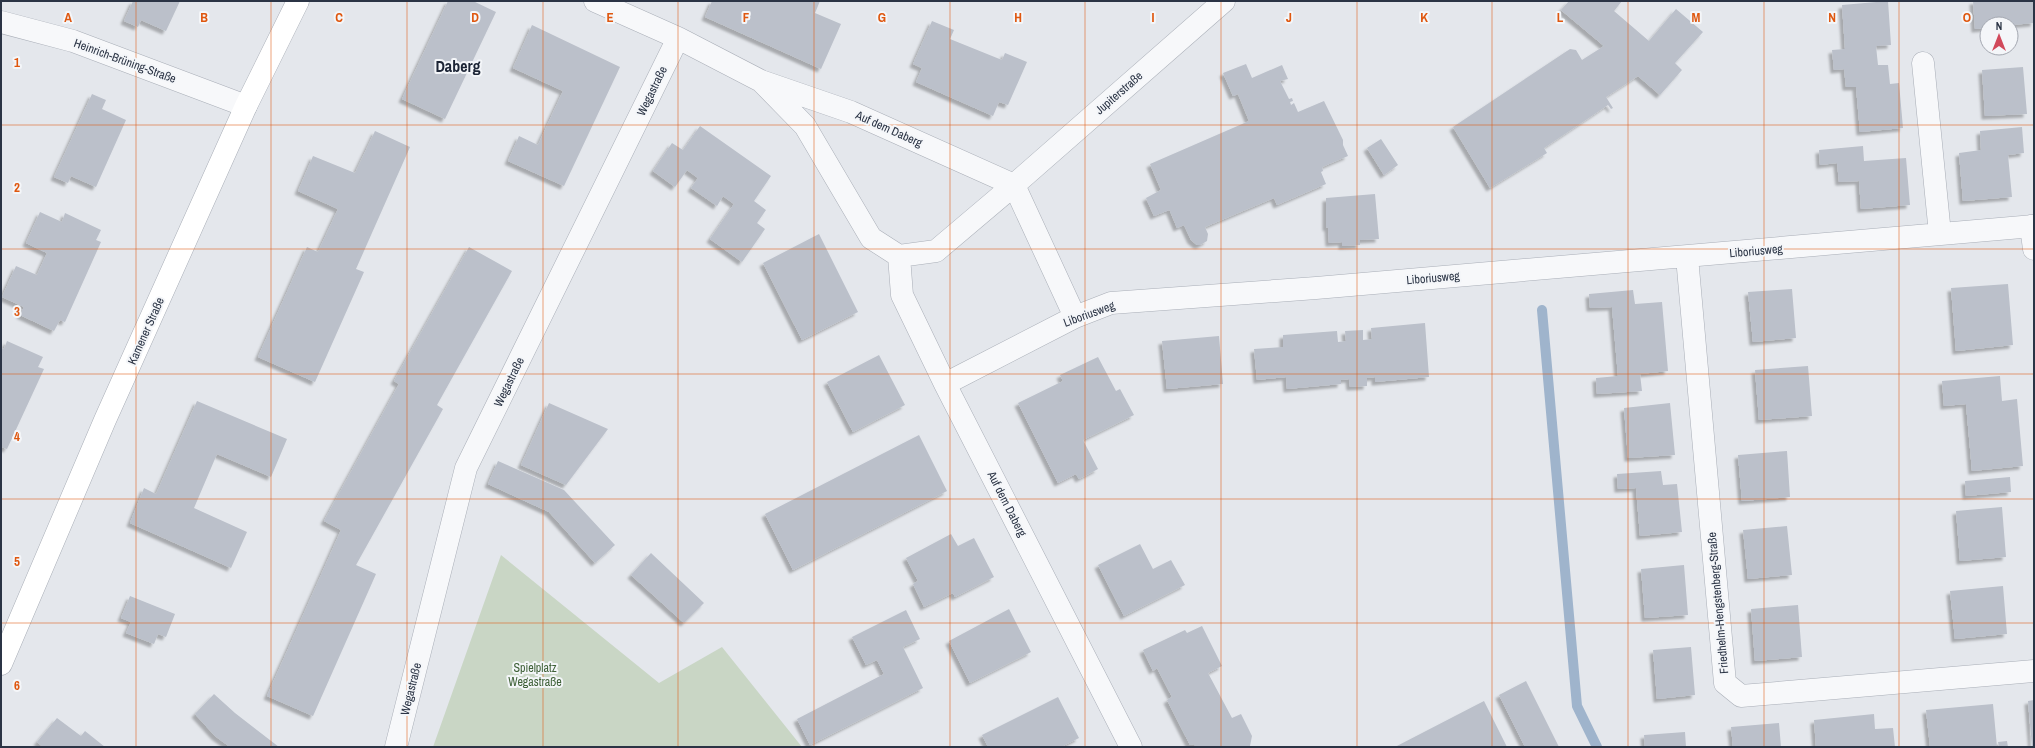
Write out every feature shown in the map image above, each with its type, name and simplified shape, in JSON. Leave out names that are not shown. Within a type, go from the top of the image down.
[{"type":"main road","name":"Kamener Straße","points":[[1,664],[105,420],[246,106],[298,1]]},
{"type":"street","name":"Auf dem Daberg","points":[[595,1],[678,38],[761,81],[851,112],[1014,185]]},
{"type":"street","name":"Jupiterstraße","points":[[1014,185],[1224,1]]},
{"type":"street","name":"Heinrich-Brüning-Straße","points":[[1,22],[73,41],[246,106]]},
{"type":"street","name":"Wegastraße","points":[[396,747],[466,468],[678,38]]},
{"type":"street","points":[[1923,63],[1940,234]]},
{"type":"street","name":"Auf dem Daberg","points":[[761,81],[805,126],[871,238],[899,256],[902,295],[945,384],[1131,747]]},
{"type":"street","points":[[899,256],[936,251],[1014,185],[1075,316]]},
{"type":"street","points":[[2033,226],[2034,249]]},
{"type":"street","name":"Liboriusweg","points":[[945,384],[1075,316],[1111,303],[1687,257],[2033,226]]},
{"type":"street","name":"Friedhelm-Hengstenberg-Straße","points":[[1687,257],[1725,683],[1741,696],[2034,671]]},
{"type":"green space","name":"Spielplatz Wegastraße","points":[[501,555],[659,683],[722,647],[802,747],[433,747]]},
{"type":"building","points":[[133,1],[180,1],[166,31],[141,20],[138,27],[124,21]]},
{"type":"building","points":[[448,1],[473,1],[496,12],[445,119],[402,99]]},
{"type":"building","points":[[712,1],[820,1],[815,13],[841,24],[821,69],[705,17]]},
{"type":"building","points":[[1569,1],[1622,1],[1614,11],[1649,41],[1676,9],[1703,32],[1675,63],[1682,70],[1660,95],[1638,76],[1606,97],[1613,108],[1611,109],[1608,105],[1544,148],[1547,153],[1490,188],[1453,127],[1570,49],[1576,50],[1582,60],[1604,46],[1561,10]]},
{"type":"building","points":[[1888,1],[1891,45],[1876,46],[1878,65],[1888,65],[1890,84],[1899,83],[1903,128],[1860,132],[1856,87],[1846,87],[1844,69],[1834,70],[1832,50],[1845,49],[1842,5]]},
{"type":"building","points":[[1973,1],[2034,1],[2034,23],[2019,24],[2019,16],[1979,16],[1979,29],[1975,29]]},
{"type":"building","points":[[932,21],[954,30],[950,39],[1002,60],[1005,53],[1027,62],[1008,105],[999,102],[993,116],[916,82],[922,68],[913,64]]},
{"type":"building","points":[[532,25],[620,67],[564,186],[508,161],[519,136],[538,145],[563,91],[513,68]]},
{"type":"building","points":[[1246,64],[1252,78],[1282,65],[1288,79],[1280,81],[1289,99],[1292,98],[1293,101],[1290,102],[1291,105],[1294,103],[1298,112],[1324,101],[1343,140],[1343,145],[1348,156],[1322,167],[1323,171],[1321,172],[1326,184],[1277,205],[1274,198],[1205,227],[1208,234],[1207,241],[1197,245],[1191,240],[1184,225],[1177,228],[1169,210],[1154,216],[1146,198],[1161,190],[1150,164],[1249,121],[1238,94],[1233,96],[1223,73]]},
{"type":"building","points":[[2023,67],[2027,114],[1985,116],[1982,70]]},
{"type":"building","points":[[92,94],[106,100],[102,109],[126,120],[96,187],[71,176],[68,183],[54,177]]},
{"type":"building","points":[[700,126],[771,176],[754,201],[766,210],[757,223],[765,229],[742,262],[710,239],[734,204],[723,196],[717,206],[691,188],[698,178],[687,170],[675,187],[653,171],[672,143],[683,150]]},
{"type":"building","points":[[2022,127],[2024,153],[2008,155],[2012,197],[1963,201],[1959,153],[1981,150],[1980,131]]},
{"type":"building","points":[[375,131],[410,147],[356,269],[364,272],[315,382],[258,357],[307,247],[318,252],[338,209],[298,191],[313,156],[355,173]]},
{"type":"building","points":[[1381,139],[1398,165],[1384,175],[1367,148]]},
{"type":"building","points":[[1863,146],[1864,161],[1906,158],[1910,205],[1861,209],[1859,181],[1839,182],[1837,163],[1820,165],[1819,150]]},
{"type":"building","points":[[1375,194],[1379,239],[1360,240],[1360,245],[1342,246],[1342,242],[1329,243],[1328,227],[1326,228],[1326,198]]},
{"type":"building","points":[[40,212],[62,222],[65,213],[101,230],[96,240],[101,242],[65,322],[60,320],[54,331],[20,315],[24,307],[2,297],[16,266],[37,275],[47,253],[26,243]]},
{"type":"building","points":[[819,234],[858,312],[802,340],[763,263]]},
{"type":"building","points":[[469,247],[512,271],[437,405],[443,409],[356,565],[376,574],[313,716],[267,696],[341,530],[324,521],[399,384],[394,381]]},
{"type":"building","points":[[2008,284],[2013,345],[1956,351],[1951,288]]},
{"type":"building","points":[[1792,289],[1796,338],[1753,342],[1748,292]]},
{"type":"building","points":[[1633,290],[1635,304],[1662,302],[1668,371],[1640,374],[1642,391],[1597,394],[1596,378],[1618,376],[1612,307],[1590,308],[1589,294]]},
{"type":"building","points":[[1425,323],[1429,377],[1375,382],[1375,377],[1367,378],[1367,386],[1350,387],[1349,379],[1341,380],[1341,384],[1287,389],[1286,377],[1257,380],[1254,349],[1283,347],[1283,335],[1337,331],[1338,342],[1346,341],[1345,331],[1363,330],[1363,340],[1372,339],[1371,328]]},
{"type":"building","points":[[1219,336],[1223,384],[1167,389],[1162,341]]},
{"type":"building","points":[[7,341],[43,357],[38,367],[44,369],[7,449],[1,447],[1,348],[4,349]]},
{"type":"building","points":[[879,355],[905,405],[853,432],[827,382]]},
{"type":"building","points":[[1098,357],[1116,391],[1120,389],[1134,415],[1083,440],[1098,469],[1079,479],[1076,474],[1058,483],[1018,403],[1063,381],[1060,375]]},
{"type":"building","points":[[1808,366],[1812,416],[1759,420],[1755,370]]},
{"type":"building","points":[[2000,376],[2002,401],[2017,399],[2023,466],[1972,471],[1966,404],[1944,406],[1942,381]]},
{"type":"building","points":[[197,401],[287,439],[271,477],[217,454],[194,508],[247,532],[231,568],[130,523],[144,488],[156,494]]},
{"type":"building","points":[[549,403],[608,429],[566,485],[521,465]]},
{"type":"building","points":[[1670,403],[1675,455],[1628,458],[1624,408]]},
{"type":"building","points":[[919,435],[947,491],[793,570],[765,514]]},
{"type":"building","points":[[1787,451],[1790,497],[1742,501],[1738,455]]},
{"type":"building","points":[[498,461],[564,490],[615,545],[595,563],[549,512],[488,484]]},
{"type":"building","points":[[1661,471],[1663,485],[1677,484],[1682,532],[1640,536],[1636,488],[1618,489],[1617,474]]},
{"type":"building","points":[[2010,477],[2011,492],[1966,496],[1965,481]]},
{"type":"building","points":[[2002,507],[2006,557],[1960,561],[1956,511]]},
{"type":"building","points":[[1787,526],[1792,575],[1748,579],[1743,530]]},
{"type":"building","points":[[951,534],[958,546],[974,538],[994,577],[955,597],[953,593],[924,607],[913,584],[918,581],[906,558]]},
{"type":"building","points":[[1140,544],[1153,569],[1171,560],[1185,585],[1124,616],[1098,565]]},
{"type":"building","points":[[651,553],[704,603],[684,623],[631,575]]},
{"type":"building","points":[[1684,565],[1688,615],[1645,618],[1641,569]]},
{"type":"building","points":[[2003,586],[2007,634],[1955,639],[1950,591]]},
{"type":"building","points":[[130,596],[175,614],[166,637],[158,634],[154,644],[126,633],[131,622],[121,618]]},
{"type":"building","points":[[1798,605],[1802,657],[1755,661],[1751,609]]},
{"type":"building","points":[[1009,609],[1031,652],[970,683],[949,641]]},
{"type":"building","points":[[906,610],[920,639],[903,647],[923,688],[810,745],[797,719],[884,674],[877,660],[866,665],[852,637]]},
{"type":"building","points":[[1202,626],[1222,666],[1208,673],[1232,718],[1241,714],[1252,736],[1250,746],[1248,747],[1196,747],[1194,744],[1190,745],[1167,700],[1172,697],[1157,668],[1153,671],[1143,650],[1185,630],[1187,633]]},
{"type":"building","points":[[1691,647],[1695,695],[1657,699],[1653,650]]},
{"type":"building","points":[[1526,681],[1559,747],[1525,747],[1499,695]]},
{"type":"building","points":[[214,694],[235,713],[279,747],[230,747],[215,736],[195,714]]},
{"type":"building","points":[[1058,697],[1079,738],[1061,747],[988,747],[982,735]]},
{"type":"building","points":[[2034,700],[2034,747],[2032,747],[2028,701]]},
{"type":"building","points":[[1484,701],[1507,747],[1395,747]]},
{"type":"building","points":[[1993,704],[1997,747],[1930,747],[1926,710]]},
{"type":"building","points":[[1874,714],[1875,729],[1893,728],[1895,747],[1816,747],[1814,720]]},
{"type":"building","points":[[57,718],[81,736],[85,731],[105,747],[43,747],[37,742]]},
{"type":"building","points":[[1779,723],[1781,747],[1733,747],[1731,727]]},
{"type":"building","points":[[1685,732],[1686,747],[1645,747],[1644,735]]},
{"type":"building","points":[[2007,741],[2008,747],[1999,747],[1998,742]]},
{"type":"waterway","points":[[1542,310],[1577,706],[1597,747]]},
{"type":"district","name":"Daberg","points":[[458,66]]}]
